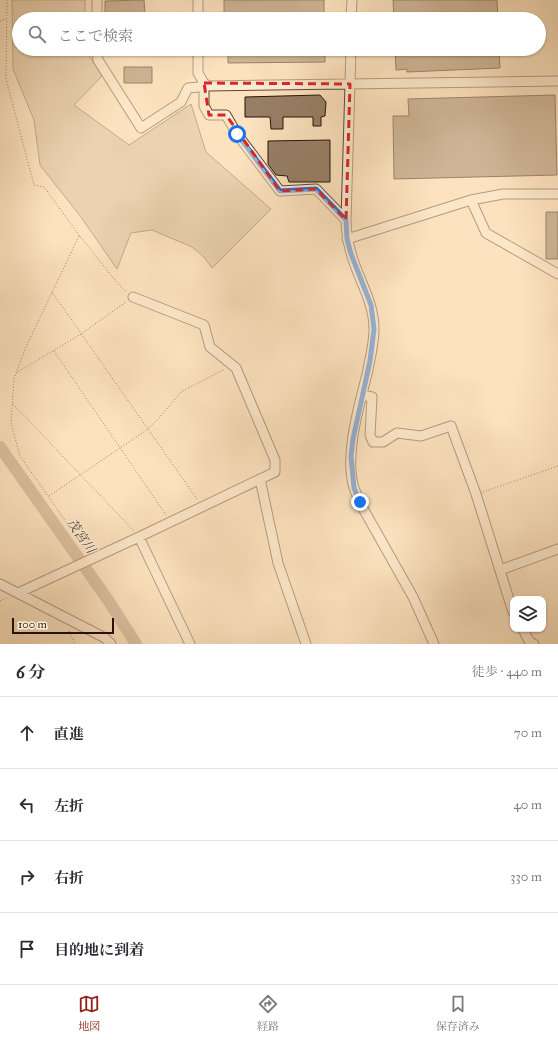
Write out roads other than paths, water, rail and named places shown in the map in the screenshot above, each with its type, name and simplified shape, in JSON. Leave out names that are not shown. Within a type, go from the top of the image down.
[{"type":"street","points":[[97,0],[97,12]]},
{"type":"street","points":[[198,0],[198,12]]},
{"type":"street","points":[[351,12],[352,0]]},
{"type":"street","points":[[98,56],[98,60],[141,128],[180,102],[188,88],[199,87],[204,83]]},
{"type":"street","points":[[198,56],[198,74],[208,86],[558,81]]},
{"type":"street","points":[[351,56],[346,220],[347,239],[352,258],[371,305],[374,329],[373,343],[353,439],[351,456],[354,488],[360,502],[413,597],[434,644]]},
{"type":"street","points":[[204,83],[204,106],[209,115],[226,115],[237,134],[280,191],[316,189],[346,220]]},
{"type":"street","points":[[347,239],[471,200],[503,194],[558,194]]},
{"type":"street","points":[[471,200],[486,233],[558,274]]},
{"type":"street","points":[[18,593],[275,472],[275,460],[236,368],[210,347],[204,325],[133,297]]},
{"type":"street","points":[[362,395],[372,397],[370,435],[373,442],[383,442],[396,433],[421,436],[451,426],[476,494],[510,602]]},
{"type":"street","points":[[260,479],[278,563],[306,644]]},
{"type":"street","points":[[139,537],[190,644]]},
{"type":"street","points":[[500,570],[558,549]]},
{"type":"street","points":[[0,584],[105,638],[111,644]]},
{"type":"street","points":[[524,632],[529,641],[534,644]]},
{"type":"waterway","name":"茂宮川","points":[[0,447],[108,600],[136,644]]}]
